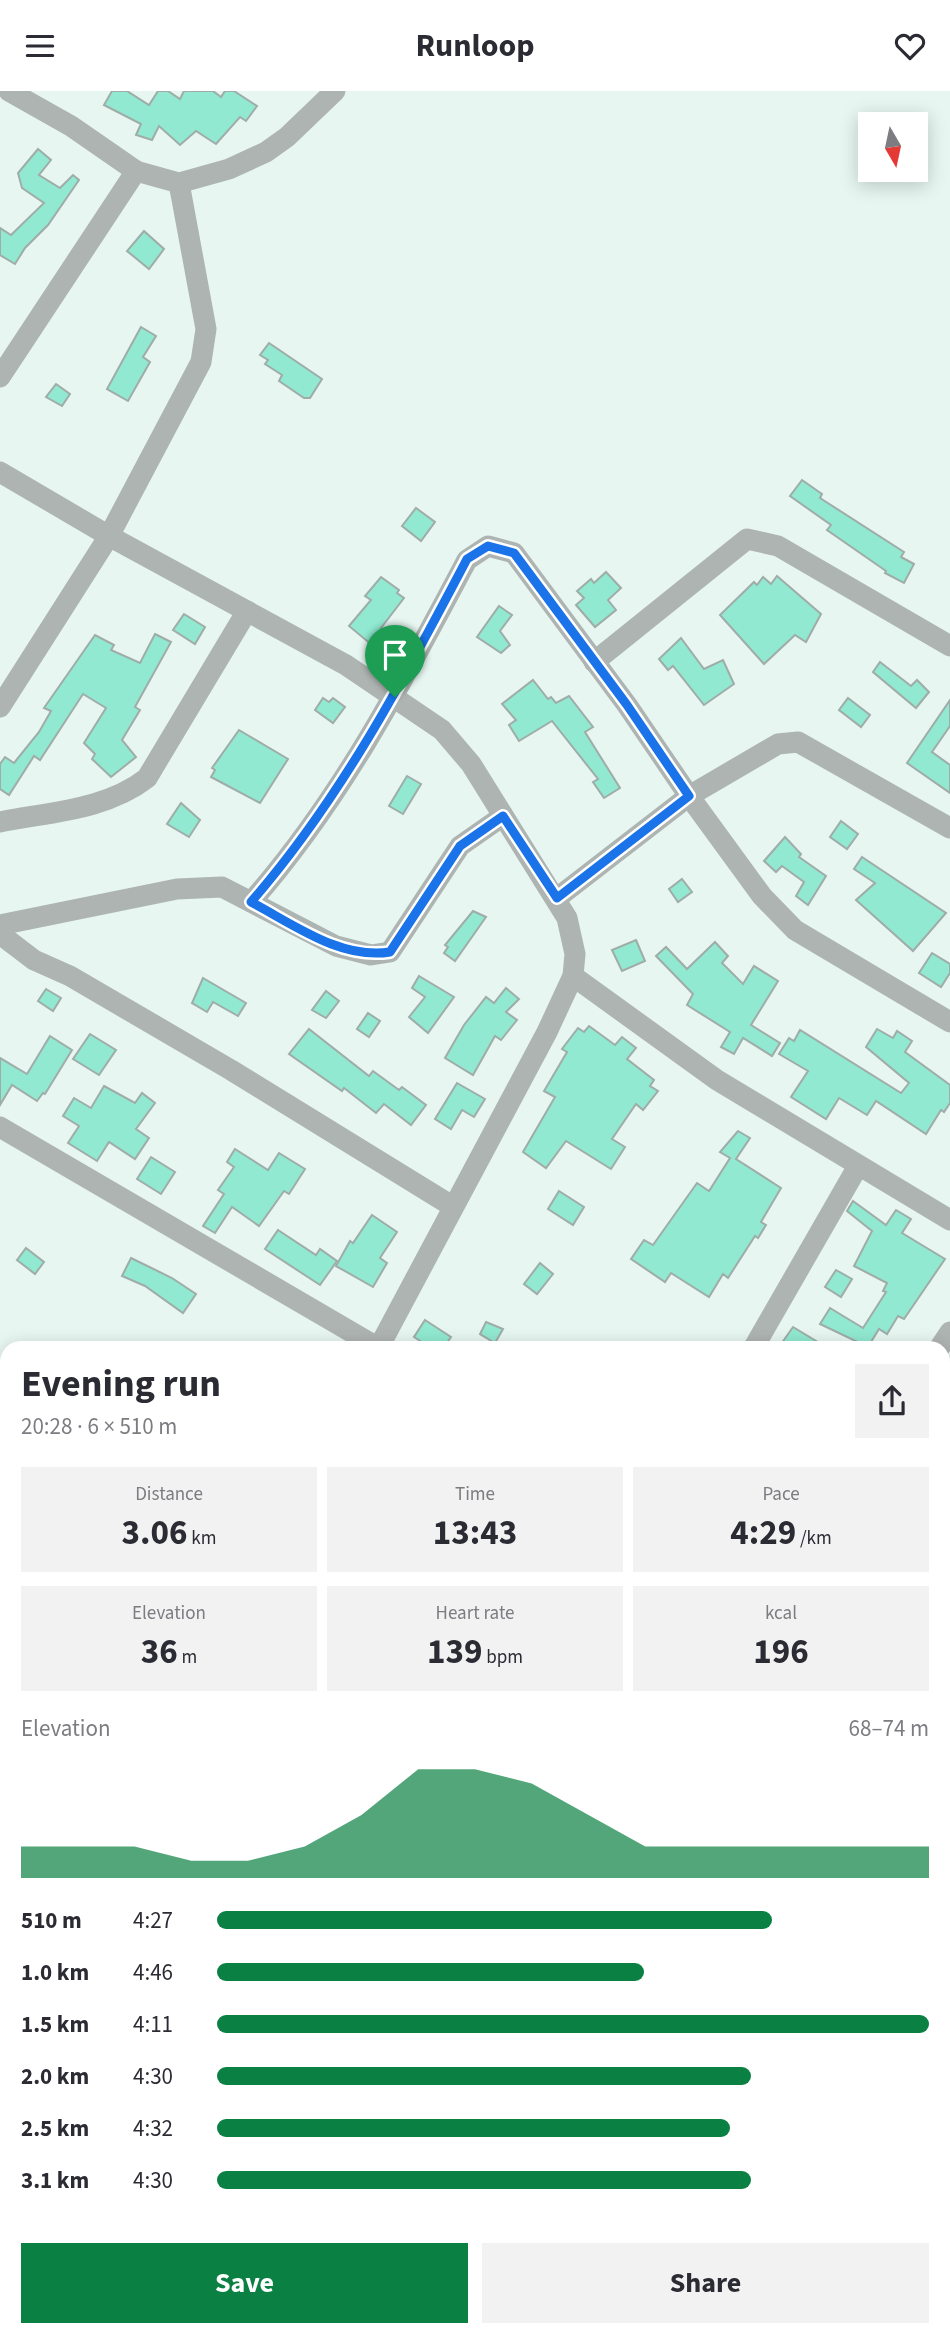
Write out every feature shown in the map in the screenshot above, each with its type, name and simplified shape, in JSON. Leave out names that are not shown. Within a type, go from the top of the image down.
[{"type":"street","points":[[9,91],[71,127],[136,171],[180,183],[229,169],[266,152],[287,137],[322,94]]},
{"type":"street","points":[[0,377],[136,171]]},
{"type":"street","points":[[0,707],[109,536],[201,362],[206,347],[204,307],[180,183]]},
{"type":"street","points":[[0,472],[109,536],[346,665],[442,730],[471,764],[557,898],[573,938],[573,977],[547,1032],[381,1341]]},
{"type":"street","points":[[594,662],[747,540],[778,546],[950,646]]},
{"type":"street","points":[[251,902],[294,852],[395,697],[467,559],[488,546],[514,553],[762,896],[786,923],[950,1022]]},
{"type":"street","points":[[0,822],[102,803],[129,792],[147,778],[247,611]]},
{"type":"street","points":[[557,898],[689,796],[778,744],[798,742],[950,828]]},
{"type":"street","points":[[0,925],[177,889],[222,887],[336,946],[371,955],[390,952],[460,846],[503,816]]},
{"type":"street","points":[[0,934],[34,960],[70,976],[231,1070],[452,1206]]},
{"type":"street","points":[[573,977],[718,1080],[950,1220]]},
{"type":"street","points":[[0,1127],[368,1341]]},
{"type":"street","points":[[0,1136],[21,1150]]},
{"type":"street","points":[[757,1341],[858,1166]]},
{"type":"building","points":[[112,91],[127,91],[149,105],[158,91],[168,91],[180,99],[184,91],[213,91],[221,97],[225,91],[234,91],[257,106],[246,121],[240,117],[216,144],[196,131],[180,145],[159,126],[152,140],[136,135],[141,124],[104,105]]},
{"type":"building","points":[[38,149],[51,160],[39,175],[60,188],[73,175],[79,180],[48,225],[25,248],[15,264],[0,255],[0,228],[11,235],[44,203],[22,188],[18,173]]},
{"type":"building","points":[[144,231],[164,249],[149,269],[127,251]]},
{"type":"building","points":[[141,327],[156,336],[143,357],[150,362],[128,401],[107,389]]},
{"type":"building","points":[[269,343],[322,379],[310,398],[304,398],[279,381],[282,375],[265,364],[268,360],[260,355]]},
{"type":"building","points":[[56,384],[70,394],[62,406],[46,397]]},
{"type":"building","points":[[802,480],[822,494],[820,498],[904,552],[901,557],[914,564],[904,583],[885,573],[886,571],[827,530],[831,525],[790,496]]},
{"type":"building","points":[[416,508],[435,522],[421,541],[402,526]]},
{"type":"building","points":[[606,572],[621,588],[608,600],[616,610],[595,627],[576,605],[584,598],[577,591],[591,579],[594,583]]},
{"type":"building","points":[[777,576],[821,614],[806,642],[795,635],[764,664],[720,615],[754,582],[757,585],[763,577],[771,584]]},
{"type":"building","points":[[381,577],[399,590],[397,593],[404,598],[381,628],[386,632],[373,646],[349,626],[371,600],[365,596]]},
{"type":"building","points":[[499,606],[512,615],[500,631],[510,645],[501,653],[477,637]]},
{"type":"building","points":[[184,614],[205,627],[195,644],[173,630]]},
{"type":"building","points":[[155,634],[171,642],[135,707],[140,710],[122,740],[136,757],[111,777],[92,759],[95,754],[84,743],[106,708],[83,694],[40,760],[34,756],[9,795],[0,789],[0,764],[5,757],[14,763],[39,732],[51,711],[44,708],[95,635],[114,645],[111,650],[140,663]]},
{"type":"building","points":[[681,638],[704,669],[723,660],[734,684],[704,705],[673,666],[668,670],[659,659]]},
{"type":"building","points":[[880,662],[911,686],[917,680],[929,692],[916,708],[873,672]]},
{"type":"building","points":[[533,680],[548,699],[551,697],[556,703],[569,696],[593,727],[585,732],[620,788],[604,798],[593,782],[598,779],[552,721],[519,741],[509,725],[516,720],[502,704]]},
{"type":"building","points":[[323,698],[329,702],[333,698],[345,707],[333,723],[315,710]]},
{"type":"building","points":[[848,698],[870,715],[861,727],[839,710]]},
{"type":"building","points":[[950,700],[950,726],[932,752],[950,765],[950,793],[907,763]]},
{"type":"building","points":[[239,730],[288,759],[260,803],[211,777],[215,770],[212,768]]},
{"type":"building","points":[[407,776],[421,784],[403,814],[389,806]]},
{"type":"building","points":[[181,803],[200,820],[189,837],[167,824]]},
{"type":"building","points":[[841,821],[858,834],[847,849],[830,837]]},
{"type":"building","points":[[785,837],[801,854],[799,857],[826,876],[808,905],[796,896],[804,882],[782,866],[776,872],[764,861]]},
{"type":"building","points":[[862,857],[946,913],[913,951],[856,900],[875,883],[854,869]]},
{"type":"building","points":[[682,879],[692,892],[678,902],[669,889]]},
{"type":"building","points":[[473,911],[486,917],[455,961],[444,953],[448,947],[445,945]]},
{"type":"building","points":[[636,940],[645,961],[622,971],[612,950]]},
{"type":"building","points":[[715,942],[728,956],[722,963],[743,984],[754,966],[778,981],[751,1025],[780,1043],[772,1056],[743,1038],[734,1054],[721,1047],[730,1032],[687,1005],[693,994],[656,956],[666,947],[687,969]]},
{"type":"building","points":[[932,953],[950,964],[950,973],[941,987],[919,973]]},
{"type":"building","points":[[419,976],[454,997],[428,1033],[409,1017],[425,997],[412,988]]},
{"type":"building","points":[[203,978],[246,1003],[238,1016],[213,1002],[207,1012],[192,1003]]},
{"type":"building","points":[[506,988],[519,999],[506,1012],[517,1020],[501,1040],[495,1036],[473,1075],[445,1058],[464,1025],[486,997],[494,1003]]},
{"type":"building","points":[[46,989],[61,998],[53,1011],[38,1001]]},
{"type":"building","points":[[326,991],[339,1001],[326,1018],[312,1010]]},
{"type":"building","points":[[368,1013],[380,1021],[369,1037],[357,1029]]},
{"type":"building","points":[[589,1026],[615,1045],[622,1037],[636,1048],[627,1059],[654,1080],[650,1086],[658,1091],[643,1110],[636,1104],[612,1139],[625,1147],[611,1169],[566,1141],[546,1168],[523,1152],[555,1097],[544,1091],[567,1052],[562,1049],[578,1028],[584,1032]]},
{"type":"building","points":[[309,1029],[369,1076],[373,1071],[399,1090],[402,1087],[426,1105],[411,1125],[384,1104],[376,1113],[344,1088],[342,1091],[289,1054]]},
{"type":"building","points":[[877,1029],[893,1038],[897,1031],[912,1041],[905,1052],[950,1085],[950,1103],[944,1112],[941,1110],[926,1134],[876,1101],[867,1115],[839,1098],[826,1119],[791,1097],[808,1071],[779,1054],[789,1038],[794,1041],[800,1030],[901,1093],[909,1083],[866,1047]]},
{"type":"building","points":[[90,1034],[116,1050],[99,1075],[73,1059]]},
{"type":"building","points":[[50,1036],[72,1050],[45,1094],[37,1101],[12,1085],[0,1105],[0,1058],[27,1074]]},
{"type":"building","points":[[457,1083],[485,1099],[474,1117],[462,1110],[451,1129],[435,1119]]},
{"type":"building","points":[[104,1086],[135,1103],[142,1093],[155,1103],[136,1129],[149,1138],[135,1159],[109,1142],[97,1161],[68,1143],[79,1126],[63,1116],[74,1098],[91,1108]]},
{"type":"building","points":[[738,1131],[750,1138],[736,1159],[781,1188],[761,1222],[766,1225],[758,1238],[755,1236],[728,1278],[723,1274],[709,1297],[671,1273],[665,1282],[631,1259],[644,1240],[653,1245],[697,1183],[709,1191],[730,1158],[720,1152]]},
{"type":"building","points":[[235,1149],[268,1170],[279,1153],[305,1169],[289,1194],[284,1191],[259,1226],[232,1207],[215,1233],[203,1226],[224,1194],[218,1190],[234,1167],[227,1162]]},
{"type":"building","points":[[151,1157],[175,1172],[161,1194],[137,1179]]},
{"type":"building","points":[[559,1191],[584,1207],[573,1225],[548,1209]]},
{"type":"building","points":[[853,1201],[886,1225],[896,1210],[911,1219],[902,1233],[945,1259],[904,1319],[898,1316],[887,1334],[879,1329],[872,1341],[855,1341],[820,1324],[830,1308],[863,1328],[886,1292],[883,1291],[887,1283],[854,1266],[872,1231],[847,1211]]},
{"type":"building","points":[[372,1215],[397,1232],[380,1258],[387,1263],[373,1287],[336,1266],[350,1241],[353,1243]]},
{"type":"building","points":[[278,1230],[316,1255],[320,1249],[337,1261],[320,1285],[265,1249]]},
{"type":"building","points":[[26,1248],[44,1262],[35,1274],[17,1260]]},
{"type":"building","points":[[131,1258],[172,1278],[196,1294],[183,1313],[145,1286],[122,1276]]},
{"type":"building","points":[[540,1263],[553,1274],[537,1294],[524,1284]]},
{"type":"building","points":[[836,1270],[852,1279],[841,1297],[825,1287]]},
{"type":"building","points":[[425,1320],[451,1337],[448,1341],[420,1341],[414,1337]]},
{"type":"building","points":[[486,1322],[503,1329],[496,1341],[480,1334]]},
{"type":"building","points":[[793,1327],[816,1341],[783,1341]]},
{"type":"route","points":[[488,546],[514,553],[627,705],[689,796],[557,898],[503,816],[460,846],[390,952],[371,955],[336,946],[251,902],[294,852],[395,697],[467,559],[488,546]]}]
